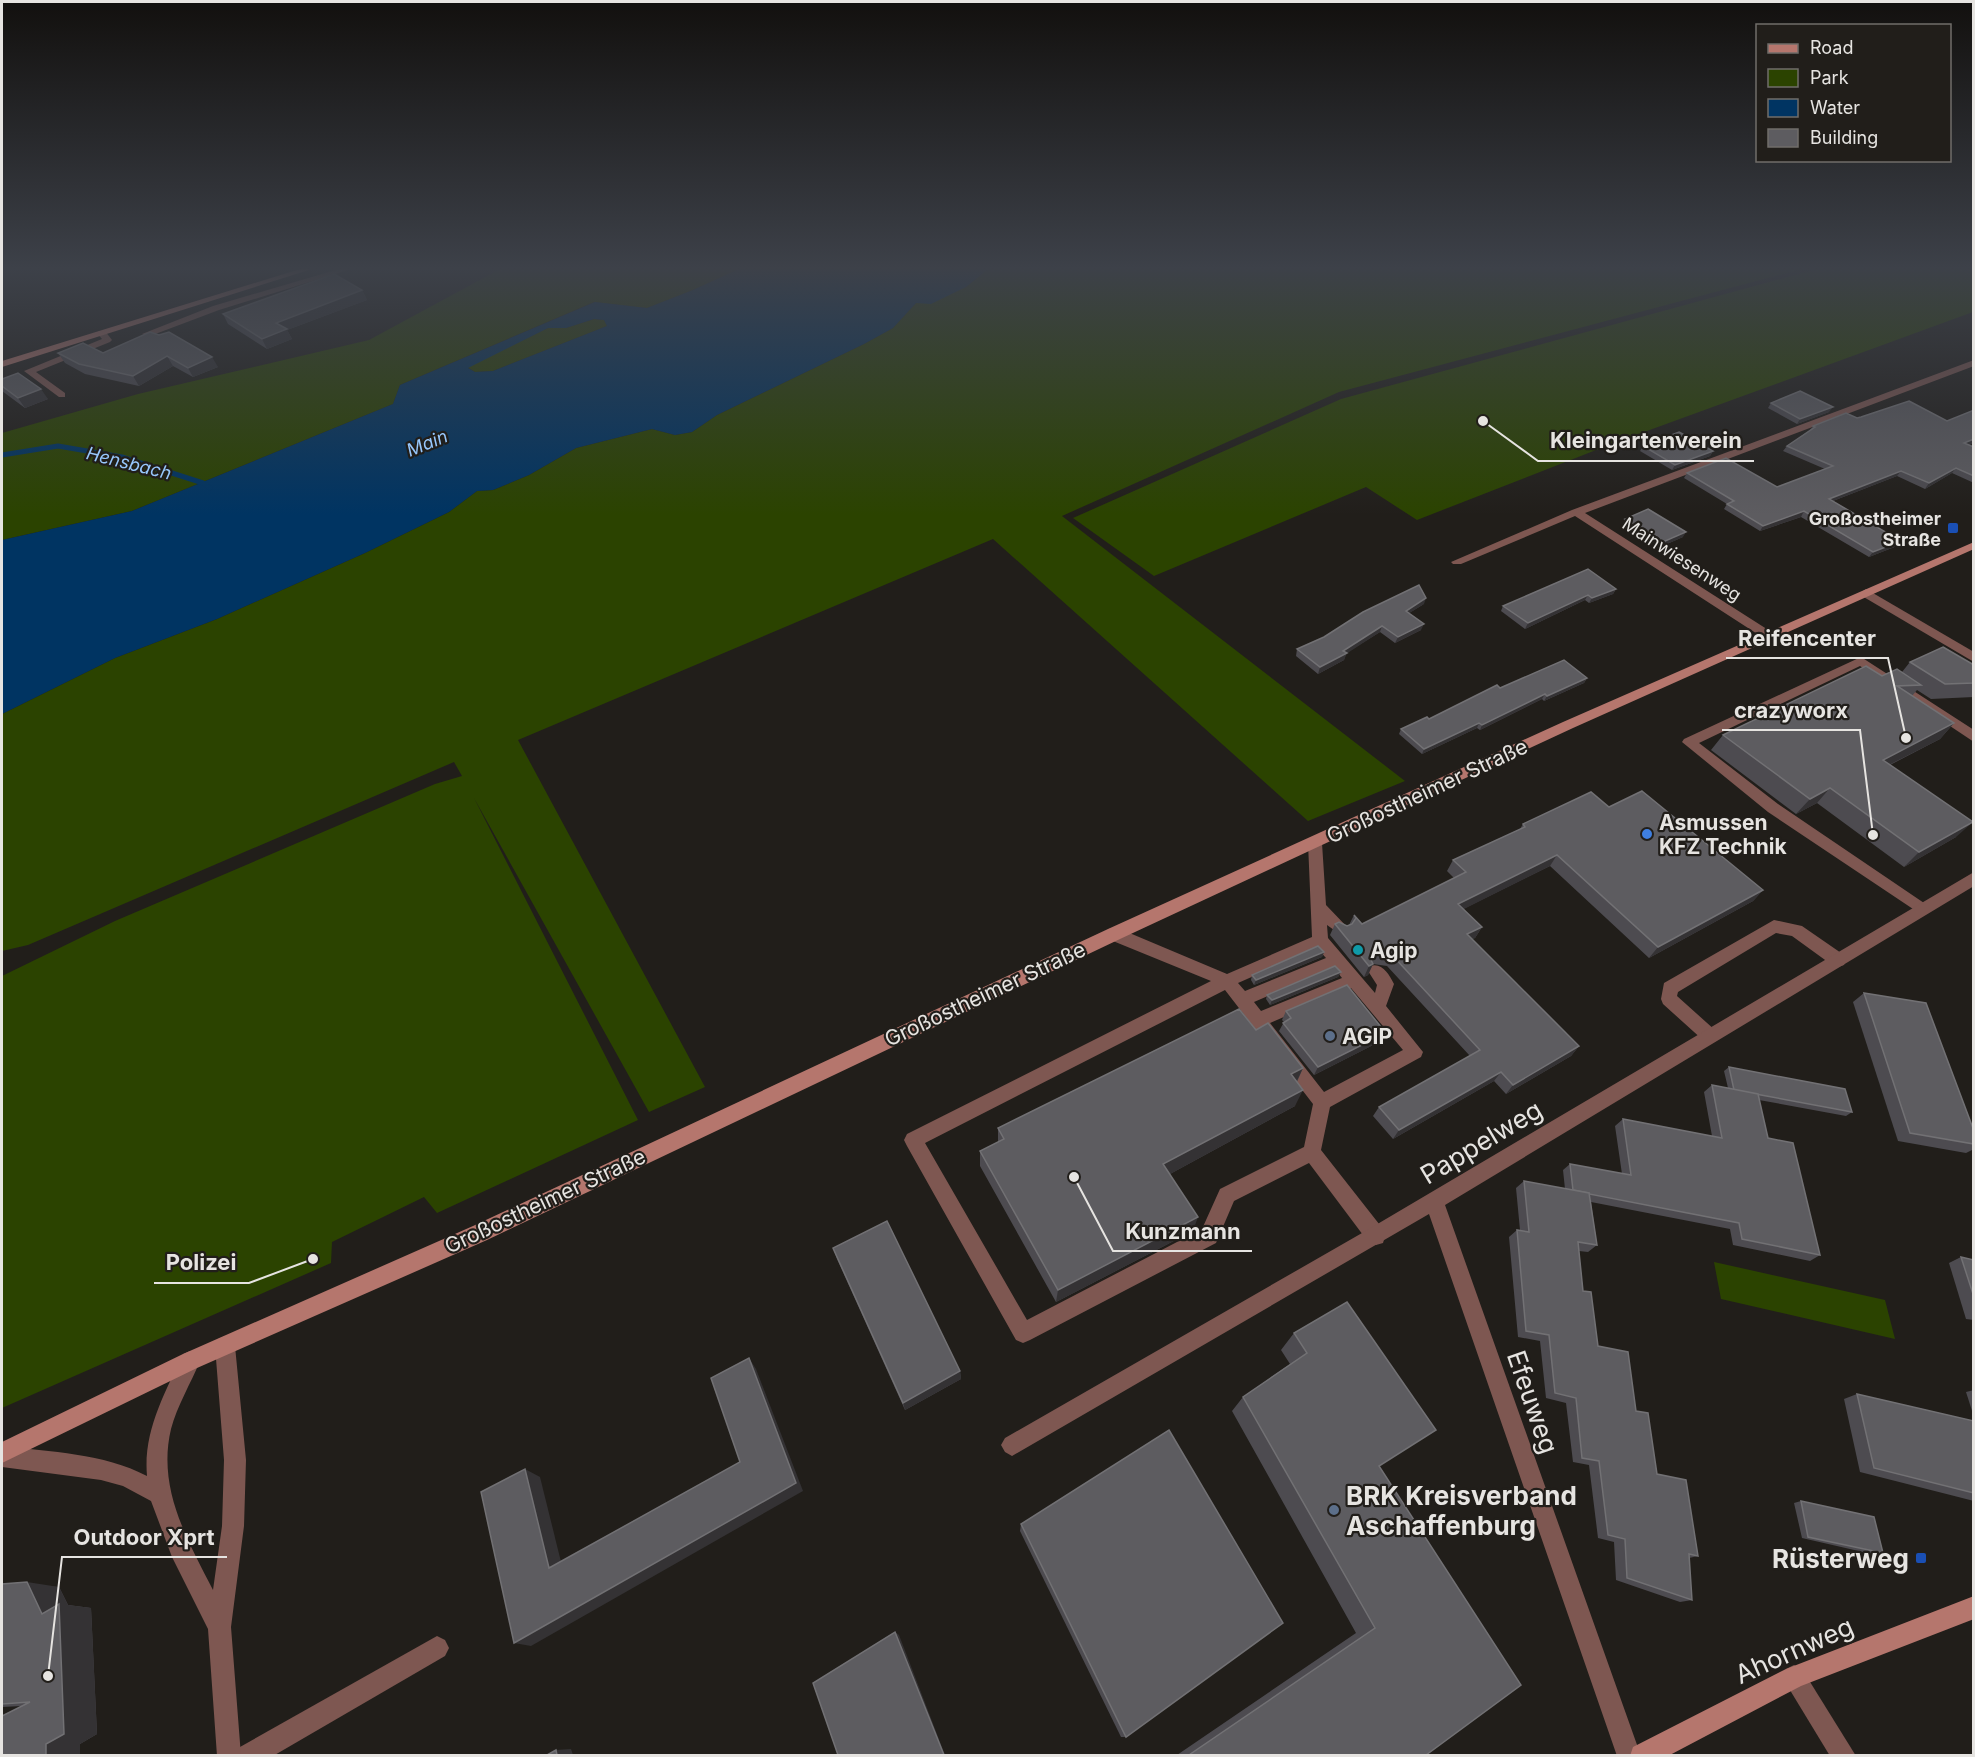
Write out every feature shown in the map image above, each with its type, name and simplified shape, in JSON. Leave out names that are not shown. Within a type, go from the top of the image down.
[{"type":"main road","points":[[2,364],[44,351]]},
{"type":"main road","name":"Großostheimer Straße","points":[[2,1455],[190,1361],[480,1233],[1114,934],[1568,725],[1974,545]]},
{"type":"main road","name":"Ahornweg","points":[[1642,1755],[1794,1677],[1974,1607]]},
{"type":"street","points":[[62,395],[29,371],[79,351]]},
{"type":"street","name":"Mainwiesenweg","points":[[1457,562],[1576,512],[1974,363]]},
{"type":"street","name":"Mainwiesenweg","points":[[1576,512],[1768,636]]},
{"type":"street","points":[[1866,593],[1974,657]]},
{"type":"street","points":[[1922,909],[1773,808],[1689,742],[1861,661],[1974,737]]},
{"type":"street","points":[[1315,843],[1320,940],[1415,1052],[1322,1102]]},
{"type":"street","name":"Pappelweg","points":[[1012,1445],[1376,1236],[1974,878]]},
{"type":"street","points":[[1318,907],[1341,929]]},
{"type":"street","points":[[1710,1036],[1668,999],[1670,988],[1774,926],[1796,931],[1838,960]]},
{"type":"street","points":[[1114,934],[1227,981],[1322,1102],[1312,1152],[1376,1236]]},
{"type":"street","points":[[1312,1152],[1227,1196],[1209,1236],[1023,1333],[913,1140],[1227,981],[1320,940]]},
{"type":"street","points":[[1242,1000],[1337,960]]},
{"type":"street","points":[[1376,971],[1386,984],[1377,1008]]},
{"type":"street","points":[[1258,1020],[1354,980]]},
{"type":"street","name":"Efeuweg","points":[[1434,1201],[1629,1755]]},
{"type":"street","points":[[225,1346],[235,1460],[233,1526],[219,1627],[229,1755]]},
{"type":"street","points":[[190,1361],[161,1427],[156,1460],[159,1494],[180,1549],[219,1627]]},
{"type":"street","points":[[2,1455],[101,1469],[127,1477],[159,1494]]},
{"type":"street","points":[[249,1755],[437,1648]]},
{"type":"street","points":[[1794,1677],[1844,1755]]},
{"type":"green space","points":[[322,351],[479,351],[400,385],[393,404],[132,511],[2,540],[2,433],[138,394]]},
{"type":"green space","points":[[500,351],[544,351],[493,371],[475,372],[467,367]]},
{"type":"green space","points":[[850,351],[1493,351],[1339,392],[1062,516],[1405,781],[1308,821],[993,539],[518,740],[705,1087],[649,1112],[474,798],[638,1120],[437,1213],[424,1197],[332,1242],[331,1263],[2,1408],[2,976],[115,921],[435,784],[462,776],[454,762],[28,945],[2,951],[2,714],[115,658],[217,619],[365,553],[449,512],[477,491],[493,490],[529,475],[576,448],[652,429],[675,435],[692,432],[717,415]]},
{"type":"green space","points":[[1517,351],[1866,351],[1614,443],[1417,520],[1366,487],[1154,576],[1073,518],[1341,399]]},
{"type":"green space","points":[[1714,1262],[1885,1300],[1895,1339],[1721,1299]]},
{"type":"water","name":"Main","points":[[480,351],[502,351],[468,368],[475,372],[493,371],[544,351],[850,351],[717,415],[692,432],[675,435],[652,429],[576,448],[529,475],[493,490],[477,491],[449,512],[365,553],[217,619],[115,658],[2,714],[2,540],[132,511],[393,404],[400,385]]},
{"type":"building","points":[[99,351],[103,353],[107,351],[202,351],[212,357],[188,368],[167,356],[133,376],[79,364],[58,353]]},
{"type":"building","points":[[18,373],[41,389],[18,398],[2,386],[2,379]]},
{"type":"building","points":[[1800,391],[1833,407],[1800,419],[1771,403]]},
{"type":"building","points":[[1909,401],[1947,421],[1974,410],[1974,439],[1964,443],[1974,447],[1974,476],[1956,468],[1929,483],[1901,471],[1829,499],[1901,541],[1873,552],[1804,511],[1763,526],[1727,504],[1734,501],[1687,473],[1726,458],[1777,487],[1833,466],[1787,446],[1815,427],[1813,426],[1846,413],[1857,418]]},
{"type":"building","points":[[1679,432],[1713,451],[1675,465],[1643,446]]},
{"type":"building","points":[[1648,509],[1686,532],[1663,542],[1625,519]]},
{"type":"building","points":[[1588,569],[1616,589],[1592,598],[1588,595],[1528,623],[1503,606]]},
{"type":"building","points":[[1419,585],[1426,598],[1406,611],[1424,624],[1398,637],[1382,626],[1343,651],[1347,653],[1320,667],[1297,649],[1324,637],[1363,612]]},
{"type":"building","points":[[1943,647],[1974,665],[1974,683],[1945,684],[1910,662]]},
{"type":"building","points":[[1564,660],[1587,678],[1547,696],[1545,694],[1482,725],[1479,723],[1424,749],[1401,729],[1427,717],[1429,719],[1497,685],[1500,688]]},
{"type":"building","points":[[1866,666],[1882,676],[1897,669],[1921,685],[1897,686],[1954,723],[1883,760],[1973,822],[1919,852],[1830,788],[1810,799],[1723,735]]},
{"type":"building","points":[[1642,791],[1763,890],[1658,947],[1557,855],[1458,904],[1482,927],[1467,934],[1579,1046],[1513,1085],[1501,1072],[1399,1130],[1379,1107],[1480,1050],[1392,955],[1375,953],[1371,960],[1373,964],[1369,966],[1335,924],[1339,922],[1347,926],[1352,924],[1356,918],[1354,915],[1362,924],[1466,872],[1453,860],[1525,827],[1523,824],[1591,792],[1609,807]]},
{"type":"building","points":[[1318,946],[1324,952],[1256,980],[1252,975]]},
{"type":"building","points":[[1335,966],[1341,972],[1272,1000],[1267,995]]},
{"type":"building","name":"AGIP","points":[[1347,985],[1386,1033],[1318,1067],[1283,1023],[1291,1018],[1286,1011]]},
{"type":"building","points":[[1864,993],[1926,1003],[1974,1131],[1974,1144],[1910,1133]]},
{"type":"building","points":[[1239,1009],[1256,1030],[1268,1023],[1303,1068],[1291,1074],[1303,1090],[1163,1164],[1198,1217],[1058,1290],[980,1151],[1004,1139],[998,1128]]},
{"type":"building","points":[[1729,1067],[1845,1089],[1852,1112],[1734,1090]]},
{"type":"building","points":[[1712,1085],[1758,1094],[1768,1138],[1793,1143],[1820,1255],[1742,1239],[1739,1223],[1573,1190],[1570,1164],[1631,1175],[1623,1119],[1722,1138]]},
{"type":"building","points":[[1524,1181],[1589,1193],[1597,1245],[1578,1242],[1583,1291],[1591,1292],[1598,1346],[1628,1352],[1636,1411],[1648,1413],[1657,1474],[1686,1480],[1698,1556],[1689,1554],[1692,1600],[1627,1578],[1625,1539],[1608,1535],[1599,1461],[1582,1458],[1576,1398],[1555,1393],[1549,1335],[1526,1331],[1517,1230],[1529,1232]]},
{"type":"building","points":[[887,1221],[960,1371],[903,1403],[833,1248]]},
{"type":"building","points":[[1961,1257],[1974,1260],[1974,1297]]},
{"type":"building","name":"BRK Kreisverband Aschaffenburg","points":[[1347,1302],[1436,1430],[1379,1466],[1521,1685],[1426,1755],[1189,1755],[1375,1628],[1243,1397],[1307,1353],[1294,1333]]},
{"type":"building","points":[[749,1358],[796,1483],[514,1643],[481,1492],[525,1469],[549,1568],[740,1462],[711,1378]]},
{"type":"building","points":[[1857,1394],[1974,1421],[1974,1493],[1874,1468]]},
{"type":"building","points":[[1169,1430],[1283,1623],[1126,1737],[1021,1524]]},
{"type":"building","points":[[1801,1501],[1874,1517],[1883,1553],[1808,1537]]},
{"type":"building","points":[[27,1582],[42,1614],[59,1604],[64,1734],[46,1744],[46,1755],[2,1755],[2,1716],[30,1702],[2,1704],[2,1584]]},
{"type":"building","points":[[895,1632],[944,1755],[838,1755],[813,1683]]},
{"type":"building","points":[[556,1750],[557,1755],[547,1755]]},
{"type":"waterway","name":"Hensbach","points":[[2,455],[58,446],[122,457],[203,483],[210,488]]},
{"type":"place","name":"Kleingartenverein","points":[[1483,421]]},
{"type":"place","name":"Großostheimer Straße","points":[[1953,528]]},
{"type":"place","name":"Reifencenter","points":[[1906,738]]},
{"type":"place","name":"Asmussen KFZ Technik","points":[[1647,834]]},
{"type":"place","name":"crazyworx","points":[[1873,835]]},
{"type":"place","name":"Agip","points":[[1358,950]]},
{"type":"place","name":"AGIP","points":[[1330,1036]]},
{"type":"place","name":"Kunzmann","points":[[1074,1177]]},
{"type":"place","name":"Polizei","points":[[313,1259]]},
{"type":"place","name":"BRK Kreisverband Aschaffenburg","points":[[1334,1510]]},
{"type":"place","name":"Rüsterweg","points":[[1921,1558]]},
{"type":"place","name":"Outdoor Xprt","points":[[48,1676]]}]
